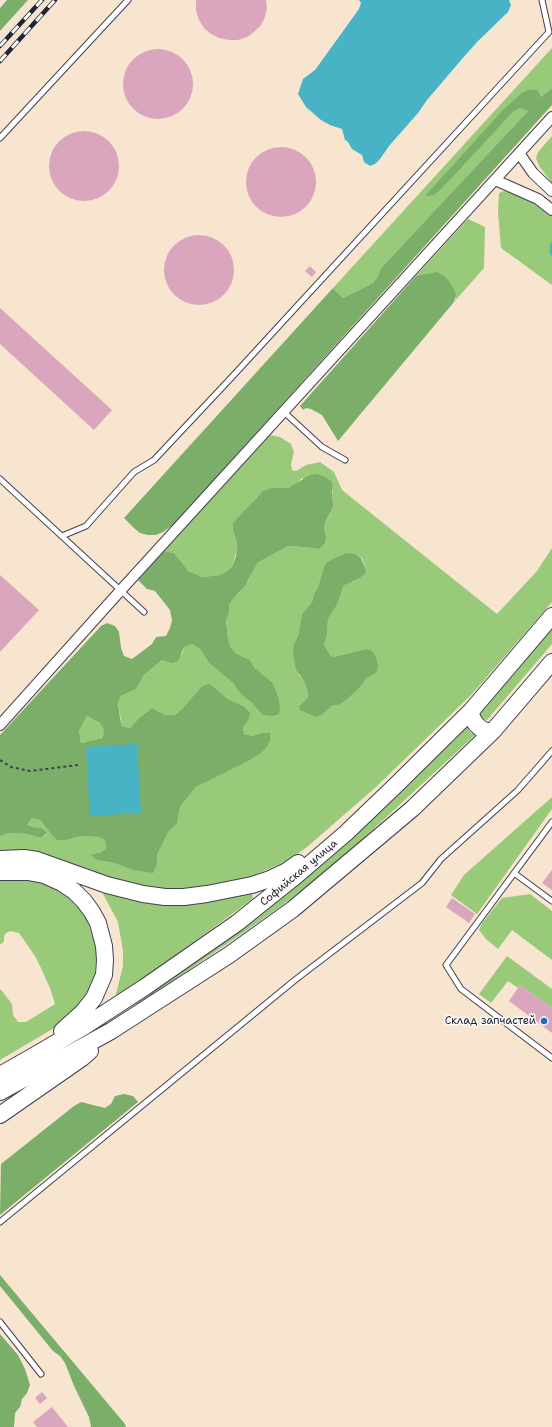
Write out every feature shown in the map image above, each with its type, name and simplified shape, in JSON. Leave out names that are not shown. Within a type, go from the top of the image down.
[{"type":"main road","name":"Софийская улица","points":[[0,1075],[85,1026],[145,987],[237,923],[287,884],[394,788],[471,711],[552,616]]},
{"type":"main road","name":"Софийская улица","points":[[0,1092],[111,1031],[222,960],[292,909],[412,809],[492,731],[552,662]]},
{"type":"main road","points":[[471,711],[475,723],[480,728],[486,731],[492,731]]},
{"type":"main road","points":[[0,860],[24,858],[36,860],[107,885],[143,894],[164,897],[184,897],[228,891],[270,879],[287,871],[314,851],[346,832]]},
{"type":"main road","points":[[0,872],[28,872],[44,875],[62,883],[74,891],[92,912],[98,923],[104,946],[104,974],[94,998],[83,1012],[66,1028],[30,1058]]},
{"type":"main road","points":[[0,1115],[82,1058],[111,1031]]},
{"type":"street","points":[[0,725],[552,117]]},
{"type":"street","points":[[519,153],[533,173],[546,187],[552,191]]},
{"type":"street","points":[[495,180],[538,199],[552,210]]},
{"type":"lane","points":[[0,138],[128,0]]},
{"type":"lane","points":[[62,536],[86,526],[134,472],[154,460],[549,32],[542,0]]},
{"type":"lane","points":[[284,412],[322,447],[345,460]]},
{"type":"lane","points":[[0,479],[144,612]]},
{"type":"lane","points":[[0,1222],[295,980],[422,883],[441,859],[518,790],[552,751]]},
{"type":"lane","points":[[552,822],[446,966],[461,989],[552,1058]]},
{"type":"lane","points":[[547,828],[552,832]]},
{"type":"lane","points":[[514,873],[552,901]]},
{"type":"lane","points":[[0,1322],[41,1374]]},
{"type":"path","points":[[0,760],[11,767],[30,771],[78,765]]},
{"type":"green space","points":[[7,0],[28,0],[0,31],[0,8]]},
{"type":"green space","points":[[552,48],[552,88],[541,97],[538,90],[530,89],[523,92],[452,176],[513,112],[520,108],[528,111],[381,268],[373,283],[343,298],[333,288]]},
{"type":"green space","points":[[552,88],[552,105],[174,524],[156,535],[140,533],[134,528],[124,518],[333,288],[343,298],[373,283],[381,268],[528,111],[520,108],[513,112],[442,188],[434,195],[425,196],[503,110],[523,92],[530,89],[538,90],[541,97]]},
{"type":"green space","points":[[552,136],[552,183],[539,166],[536,158],[538,152]]},
{"type":"green space","points":[[504,191],[511,192],[533,203],[552,215],[552,285],[501,248],[498,211],[499,193]]},
{"type":"green space","points":[[468,219],[485,227],[484,268],[454,302],[456,298],[416,276]]},
{"type":"green space","points":[[437,272],[450,282],[456,294],[454,302],[338,441],[322,415],[311,409],[306,408],[303,410],[300,406],[416,276]]},
{"type":"green space","points":[[270,435],[280,437],[291,444],[294,452],[291,464],[292,470],[296,471],[306,465],[320,462],[334,472],[342,490],[497,614],[537,571],[552,548],[552,602],[472,694],[376,787],[307,847],[289,860],[243,880],[219,887],[159,891],[0,853],[0,836],[9,833],[27,834],[41,838],[47,834],[41,828],[33,827],[26,823],[32,818],[40,820],[51,834],[66,840],[82,836],[98,837],[105,840],[106,849],[99,853],[97,860],[114,863],[133,870],[157,864],[157,855],[169,831],[177,824],[180,807],[196,787],[261,753],[270,741],[261,733],[252,736],[244,734],[243,727],[248,721],[243,706],[228,699],[215,688],[201,687],[175,715],[166,715],[152,708],[140,717],[130,728],[122,726],[118,703],[121,696],[136,689],[144,675],[162,660],[171,662],[182,654],[184,647],[192,644],[200,649],[209,663],[234,684],[238,691],[263,714],[280,706],[279,698],[273,683],[254,667],[250,660],[235,653],[230,646],[226,621],[229,613],[229,605],[249,579],[252,570],[257,563],[288,546],[319,549],[326,536],[324,528],[326,520],[333,507],[333,490],[302,478],[296,484],[288,488],[272,488],[257,497],[246,510],[233,532],[236,539],[237,548],[233,565],[220,575],[203,577],[188,571],[174,553],[164,551]],"holes":[[[358,556],[362,558],[366,570],[358,579],[343,586],[341,589],[337,605],[328,619],[327,636],[324,644],[330,655],[333,657],[366,649],[375,674],[367,678],[361,686],[333,705],[323,714],[299,706],[308,697],[304,681],[298,674],[294,643],[298,636],[302,614],[312,602],[323,570]]]},
{"type":"green space","points":[[317,474],[332,482],[333,507],[326,520],[324,528],[326,536],[325,543],[319,549],[288,546],[257,563],[245,586],[229,605],[229,613],[226,621],[230,646],[235,653],[250,660],[254,667],[273,683],[279,698],[279,714],[272,716],[263,715],[238,691],[234,684],[209,663],[200,649],[192,644],[184,647],[178,661],[171,663],[162,660],[144,675],[136,689],[121,696],[118,703],[122,726],[130,728],[140,717],[152,708],[166,715],[175,715],[201,687],[209,684],[228,699],[243,706],[250,713],[248,721],[243,727],[244,734],[252,736],[261,733],[270,733],[270,741],[266,748],[248,761],[196,787],[180,807],[177,824],[169,831],[157,855],[157,864],[153,873],[133,870],[114,863],[97,860],[91,855],[106,849],[105,840],[98,837],[82,836],[66,840],[57,840],[40,820],[32,818],[27,824],[33,827],[41,828],[47,833],[41,838],[27,834],[9,833],[0,836],[0,735],[101,626],[107,623],[115,626],[119,632],[121,648],[124,656],[132,659],[152,644],[156,637],[166,636],[172,620],[170,610],[155,591],[147,589],[138,580],[164,551],[174,553],[188,571],[195,574],[203,577],[220,575],[233,565],[236,556],[237,548],[236,539],[233,532],[233,523],[263,491],[272,488],[288,488],[310,475]],"holes":[[[87,716],[100,723],[104,730],[103,738],[81,743],[79,731]]]},
{"type":"green space","points":[[346,553],[354,554],[361,558],[366,570],[365,574],[358,579],[343,586],[337,605],[328,619],[327,636],[324,644],[330,655],[333,657],[366,649],[370,650],[376,657],[378,666],[375,674],[367,678],[345,701],[338,705],[333,705],[323,714],[316,717],[300,710],[299,706],[308,697],[308,693],[304,681],[296,670],[293,652],[294,643],[298,636],[302,614],[312,602],[327,562]]},
{"type":"green space","points":[[552,628],[552,644],[487,720],[481,719],[479,715]]},
{"type":"green space","points":[[87,716],[100,723],[104,730],[104,738],[81,743],[79,731]]},
{"type":"green space","points":[[467,727],[470,732],[476,734],[340,860],[281,906],[137,1005],[134,1001],[341,848]]},
{"type":"green space","points":[[552,797],[552,809],[477,914],[451,895],[464,875]]},
{"type":"green space","points":[[0,878],[36,879],[61,890],[75,902],[85,915],[97,948],[95,977],[91,989],[73,1015],[0,1060],[0,989],[12,1004],[13,1015],[18,1022],[26,1022],[55,1004],[50,988],[35,956],[19,933],[10,931],[6,933],[3,943],[0,944]]},
{"type":"green space","points":[[106,891],[252,893],[253,897],[251,900],[119,997],[116,994],[123,966],[123,951],[118,922],[103,894]]},
{"type":"green space","points":[[530,894],[552,911],[552,960],[512,930],[498,949],[486,939],[479,930],[482,923],[502,898]]},
{"type":"green space","points":[[507,956],[552,989],[552,1008],[520,985],[518,988],[508,981],[491,1003],[479,994]]},
{"type":"green space","points":[[124,1094],[133,1096],[138,1102],[0,1215],[1,1164],[81,1102],[105,1108],[111,1104],[115,1096]]},
{"type":"green space","points":[[0,1275],[126,1427],[91,1427],[89,1417],[65,1363],[60,1356],[53,1351],[0,1286]]},
{"type":"green space","points":[[0,1334],[18,1355],[25,1369],[30,1385],[27,1393],[22,1399],[20,1407],[15,1413],[14,1427],[0,1427]]},
{"type":"water","points":[[359,0],[509,0],[511,5],[508,12],[478,41],[427,100],[380,159],[375,164],[370,166],[364,162],[362,155],[352,149],[345,140],[342,129],[321,120],[306,107],[298,94],[303,79],[315,70],[359,9],[361,3]]},
{"type":"water","points":[[137,744],[141,813],[90,816],[86,747]]},
{"type":"building","points":[[196,0],[266,0],[267,8],[261,25],[254,32],[247,37],[238,40],[229,40],[219,38],[204,28],[196,11]]},
{"type":"building","points":[[151,49],[165,49],[178,55],[187,64],[191,70],[193,84],[191,98],[183,109],[172,117],[165,119],[151,119],[144,117],[133,109],[125,98],[123,91],[123,77],[125,70],[133,59],[144,51]]},
{"type":"building","points":[[77,131],[91,131],[104,137],[113,146],[117,152],[119,166],[117,180],[109,191],[98,199],[91,201],[77,201],[70,199],[59,191],[51,180],[49,173],[49,159],[51,152],[59,141],[70,133]]},
{"type":"building","points":[[274,147],[288,147],[301,153],[310,162],[314,168],[316,182],[314,196],[306,207],[295,215],[288,217],[274,217],[267,215],[256,207],[248,196],[246,189],[246,175],[248,168],[256,157],[267,149]]},
{"type":"building","points":[[192,235],[206,235],[219,241],[228,250],[232,256],[234,270],[232,284],[224,295],[213,303],[206,305],[192,305],[185,303],[174,295],[166,284],[164,277],[164,263],[166,256],[174,245],[185,237]]},
{"type":"building","points":[[310,266],[316,272],[312,277],[305,271]]},
{"type":"building","points":[[0,308],[112,410],[94,430],[0,344]]},
{"type":"building","points":[[0,575],[39,610],[0,652]]},
{"type":"building","points":[[552,870],[552,890],[542,883]]},
{"type":"building","points":[[452,898],[475,914],[469,923],[446,907]]},
{"type":"building","name":"Склад запчастей","points":[[520,985],[552,1008],[552,1033],[509,1001]]},
{"type":"building","points":[[42,1392],[47,1398],[40,1404],[35,1398]]},
{"type":"building","points":[[52,1407],[68,1427],[37,1427],[33,1422]]},
{"type":"waterway","points":[[552,244],[552,254]]},
{"type":"railway","points":[[0,46],[42,0]]},
{"type":"railway","points":[[0,61],[55,0]]},
{"type":"place","name":"Склад запчастей","points":[[544,1021]]}]
